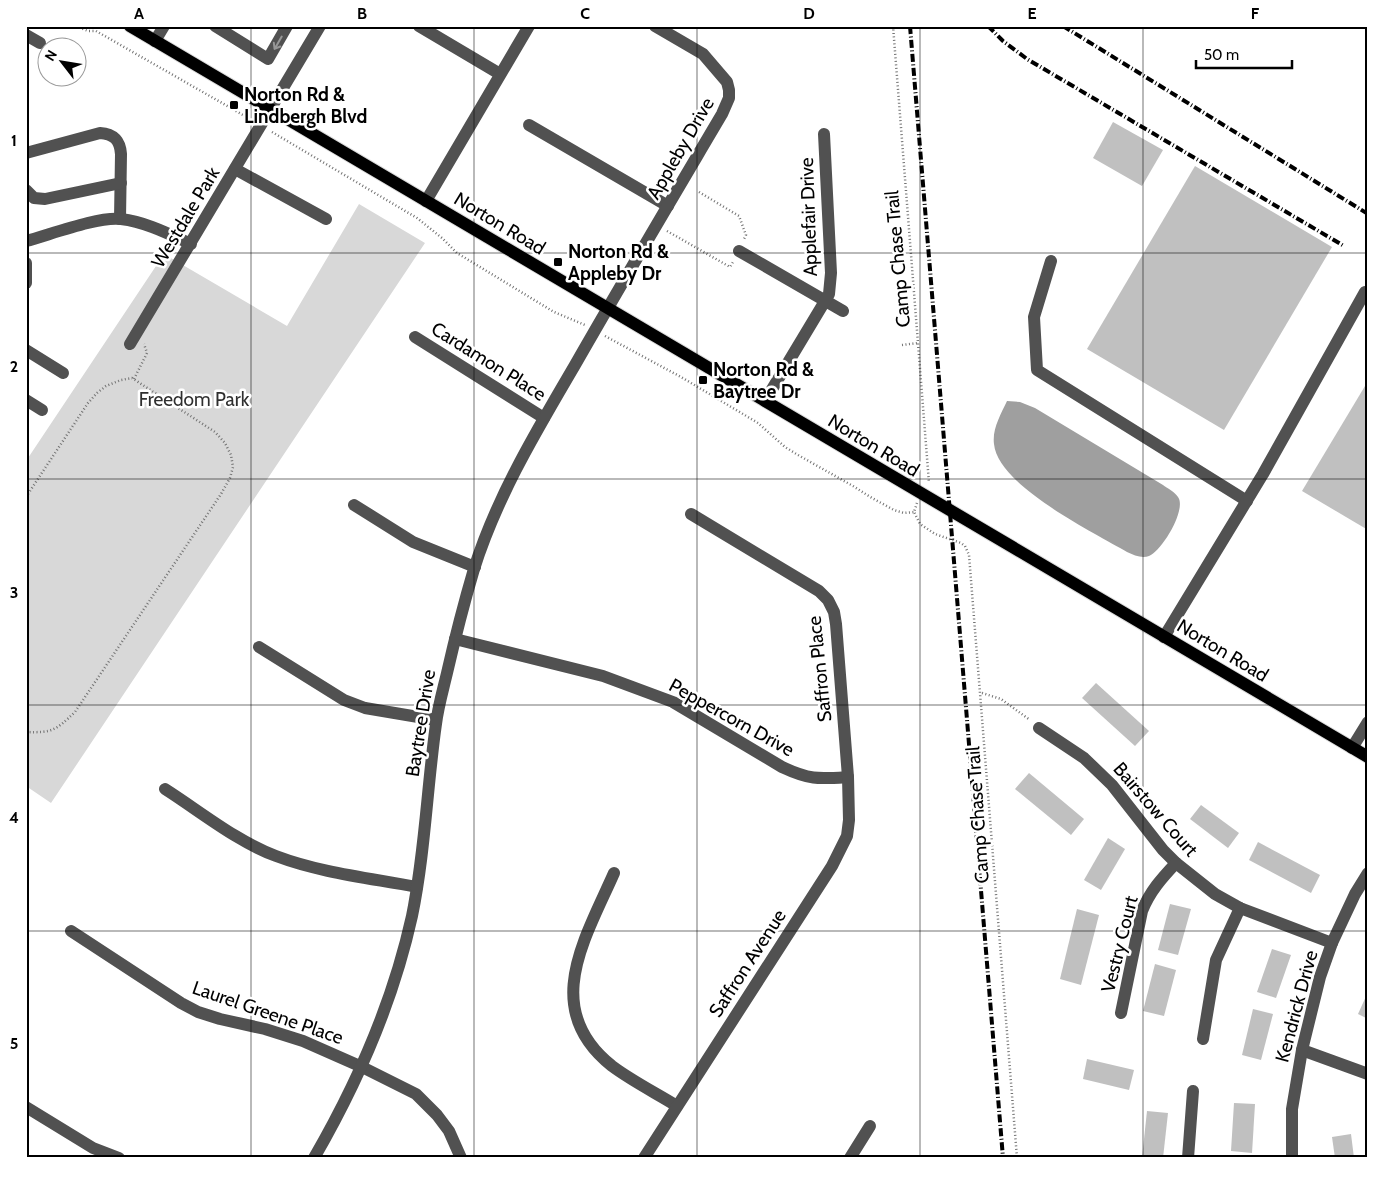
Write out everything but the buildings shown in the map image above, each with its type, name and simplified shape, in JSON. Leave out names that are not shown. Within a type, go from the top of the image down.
[{"type":"main road","name":"Norton Road","points":[[130,26],[1368,757]]},
{"type":"street","points":[[155,41],[164,26]]},
{"type":"street","points":[[215,26],[268,59],[287,26]]},
{"type":"street","name":"Westdale Park","points":[[130,344],[320,26]]},
{"type":"street","points":[[419,26],[500,74]]},
{"type":"street","points":[[426,201],[529,26]]},
{"type":"street","name":"Appleby Drive","points":[[607,309],[722,114],[729,98],[727,82],[703,54],[655,26]]},
{"type":"street","points":[[26,35],[38,42]]},
{"type":"street","points":[[529,125],[668,206]]},
{"type":"street","points":[[26,153],[100,133],[116,138],[120,145],[120,219]]},
{"type":"street","name":"Applefair Drive","points":[[765,401],[829,294],[831,273],[824,134]]},
{"type":"street","points":[[235,169],[326,219]]},
{"type":"street","points":[[26,190],[34,198],[45,198],[121,183]]},
{"type":"street","points":[[26,241],[95,222],[120,219],[155,227],[191,244]]},
{"type":"street","points":[[739,251],[843,311]]},
{"type":"street","points":[[1051,261],[1034,317],[1037,370],[1247,501]]},
{"type":"street","points":[[26,263],[26,283]]},
{"type":"street","points":[[1164,637],[1247,501],[1364,292]]},
{"type":"street","name":"Baytree Drive","points":[[314,1158],[346,1102],[362,1067],[386,1005],[406,939],[417,887],[436,720],[455,639],[475,567],[507,487],[544,418],[607,309]]},
{"type":"street","name":"Cardamon Place","points":[[415,337],[544,418]]},
{"type":"street","points":[[26,350],[63,373]]},
{"type":"street","points":[[26,400],[42,410]]},
{"type":"street","points":[[354,504],[413,542],[475,567]]},
{"type":"street","name":"Saffron Place","points":[[691,514],[809,584],[828,600],[834,612],[836,624],[848,777]]},
{"type":"street","name":"Peppercorn Drive","points":[[455,639],[603,676],[673,702],[799,776],[811,778],[848,777]]},
{"type":"street","points":[[259,647],[344,700],[365,708],[436,720]]},
{"type":"street","points":[[1352,748],[1368,722]]},
{"type":"street","name":"Bairstow Court","points":[[1039,728],[1084,758],[1112,785],[1163,850],[1176,863],[1216,894],[1240,908],[1332,943]]},
{"type":"street","name":"Saffron Avenue","points":[[644,1158],[841,850],[847,836],[850,820],[848,777]]},
{"type":"street","points":[[165,789],[241,840],[274,856],[310,868],[417,887]]},
{"type":"street","name":"Vestry Court","points":[[1121,1014],[1142,911],[1147,898],[1156,885],[1176,863]]},
{"type":"street","points":[[614,873],[575,969],[573,1001],[583,1031],[590,1043],[602,1056],[614,1067],[677,1106]]},
{"type":"street","name":"Kendrick Drive","points":[[1292,1158],[1292,1108],[1302,1050],[1320,977],[1332,943],[1355,894],[1368,873]]},
{"type":"street","points":[[1203,1039],[1216,960],[1240,908]]},
{"type":"street","name":"Laurel Greene Place","points":[[71,931],[181,1003],[198,1012],[303,1041],[362,1067],[416,1094],[437,1115],[449,1131],[461,1158]]},
{"type":"street","points":[[1302,1050],[1368,1074]]},
{"type":"street","points":[[1188,1158],[1193,1091]]},
{"type":"street","points":[[26,1107],[93,1148],[119,1158]]},
{"type":"street","points":[[850,1158],[870,1126]]},
{"type":"path","points":[[76,26],[99,33],[417,218],[442,238],[457,254],[554,312],[576,320],[681,377],[758,423],[798,456],[854,486],[872,498],[894,510],[904,513],[914,512],[918,502]]},
{"type":"path","name":"Camp Chase Trail","points":[[893,26],[929,478],[926,489]]},
{"type":"path","points":[[698,192],[739,216],[746,235]]},
{"type":"path","points":[[657,225],[730,268]]},
{"type":"path","points":[[134,379],[147,354],[139,330]]},
{"type":"path","points":[[902,345],[918,343]]},
{"type":"path","points":[[26,497],[88,404],[106,386],[121,380],[134,379],[215,432],[225,443],[231,455],[233,467],[230,478],[75,712],[62,724],[46,733],[26,732]]},
{"type":"path","name":"Camp Chase Trail","points":[[914,512],[920,524],[935,534],[961,543],[965,546],[969,555],[982,693],[1017,1158]]},
{"type":"path","points":[[982,693],[1002,699],[1039,728]]},
{"type":"green space","name":"Freedom Park","points":[[359,204],[425,243],[51,803],[26,786],[26,461],[164,254],[287,326]]},
{"type":"shaded area","points":[[1007,401],[1020,402],[1035,408],[1177,495],[1180,503],[1176,520],[1166,538],[1154,553],[1144,557],[1127,552],[1049,506],[1012,476],[999,460],[994,444],[996,427]]},
{"type":"railway","points":[[910,26],[1003,1158]]},
{"type":"railway","points":[[988,26],[1003,41],[1027,59],[1344,246]]},
{"type":"railway","points":[[1063,26],[1368,214]]},
{"type":"place","name":"Norton Rd & Lindbergh Blvd","points":[[234,105]]},
{"type":"place","name":"Norton Rd & Appleby Dr","points":[[558,262]]},
{"type":"place","name":"Norton Rd & Baytree Dr","points":[[703,380]]}]
